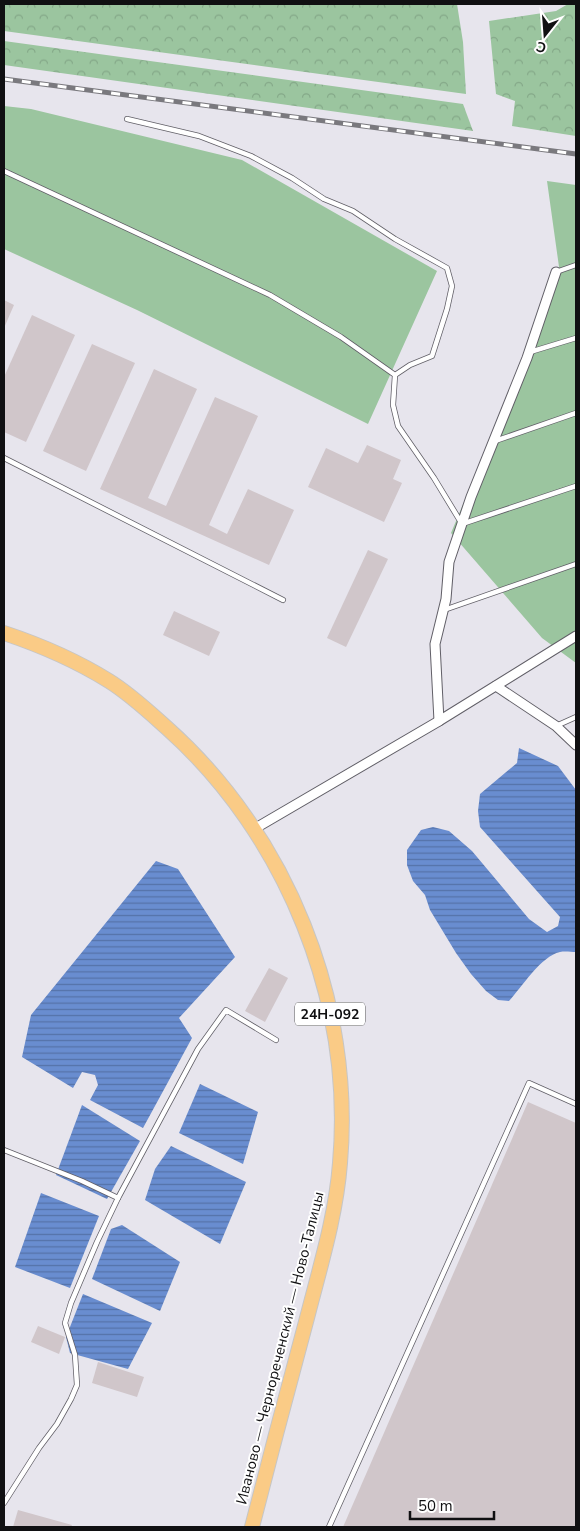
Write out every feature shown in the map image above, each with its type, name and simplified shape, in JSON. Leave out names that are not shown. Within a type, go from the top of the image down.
[{"type":"main road","name":"Иваново — Чернореченский — Ново-Талицы","points":[[4,633],[78,663],[112,683],[143,707],[206,766],[232,797],[277,868],[298,910],[316,960],[328,1002],[337,1044],[340,1085],[340,1163],[332,1216],[252,1527]]},
{"type":"street","points":[[439,721],[435,644],[446,599],[449,562],[529,352],[556,272]]},
{"type":"street","points":[[254,829],[439,721],[576,636]]},
{"type":"street","points":[[496,686],[556,726],[576,745]]},
{"type":"lane","points":[[127,119],[198,136],[251,156],[292,178],[324,199],[353,211],[395,239],[447,268],[452,286],[448,309],[432,356],[410,365],[395,375]]},
{"type":"lane","points":[[4,171],[270,295],[341,337],[395,375]]},
{"type":"lane","points":[[556,272],[576,265]]},
{"type":"lane","points":[[529,352],[576,338]]},
{"type":"lane","points":[[395,375],[393,405],[398,426],[434,478],[462,524],[576,486]]},
{"type":"lane","points":[[494,441],[576,413]]},
{"type":"lane","points":[[4,458],[283,600]]},
{"type":"lane","points":[[444,610],[576,564]]},
{"type":"lane","points":[[556,726],[576,717]]},
{"type":"lane","points":[[4,1503],[38,1448],[57,1424],[77,1385],[75,1355],[66,1323],[71,1302],[96,1242],[118,1198],[198,1048],[226,1010],[276,1040]]},
{"type":"lane","points":[[329,1527],[529,1083],[576,1104]]},
{"type":"lane","points":[[4,1150],[82,1181],[118,1198]]},
{"type":"green space","points":[[4,4],[457,4],[463,42],[466,94],[4,31]]},
{"type":"green space","points":[[568,4],[576,4],[576,136],[512,126],[515,101],[496,94],[489,21],[556,11]]},
{"type":"green space","points":[[4,41],[463,104],[473,131],[4,65]]},
{"type":"green space","points":[[4,106],[31,109],[242,160],[437,271],[368,424],[137,310],[4,249]]},
{"type":"green space","points":[[547,181],[576,185],[576,663],[542,638],[451,533],[560,274]]},
{"type":"water","points":[[519,748],[558,766],[576,790],[576,952],[560,952],[546,959],[509,1001],[498,1000],[486,991],[456,953],[430,910],[425,895],[413,881],[407,865],[407,850],[421,830],[433,827],[449,831],[472,851],[529,919],[547,932],[558,926],[560,917],[480,827],[478,811],[480,794],[517,763]]},
{"type":"water","points":[[156,861],[178,869],[235,957],[179,1018],[192,1038],[143,1128],[90,1100],[98,1085],[95,1075],[82,1072],[73,1088],[22,1057],[31,1015]]},
{"type":"water","points":[[200,1084],[258,1112],[243,1164],[179,1133]]},
{"type":"water","points":[[82,1105],[140,1141],[107,1199],[56,1175]]},
{"type":"water","points":[[171,1146],[246,1182],[220,1244],[145,1200],[155,1169]]},
{"type":"water","points":[[41,1193],[99,1216],[70,1288],[15,1267]]},
{"type":"water","points":[[122,1225],[180,1262],[160,1311],[92,1279],[111,1229]]},
{"type":"water","points":[[83,1294],[152,1323],[128,1369],[70,1353],[66,1337]]},
{"type":"building","points":[[4,300],[14,305],[4,328]]},
{"type":"building","points":[[32,315],[75,335],[26,442],[4,432],[4,377]]},
{"type":"building","points":[[92,344],[135,363],[86,471],[43,451]]},
{"type":"building","points":[[154,369],[197,389],[148,498],[166,506],[215,397],[258,416],[209,525],[227,534],[248,489],[294,510],[269,565],[100,489]]},
{"type":"building","points":[[367,445],[401,460],[393,479],[402,483],[384,522],[308,487],[326,448],[358,463]]},
{"type":"building","points":[[368,550],[388,559],[346,647],[327,638]]},
{"type":"building","points":[[174,611],[220,632],[209,656],[163,635]]},
{"type":"building","points":[[269,968],[288,978],[265,1022],[245,1011]]},
{"type":"building","points":[[528,1102],[576,1123],[576,1527],[343,1527]]},
{"type":"building","points":[[38,1326],[65,1337],[59,1354],[31,1342]]},
{"type":"building","points":[[98,1362],[144,1377],[137,1397],[92,1383]]},
{"type":"building","points":[[18,1510],[72,1525],[71,1527],[13,1527]]},
{"type":"railway","points":[[4,79],[576,154]]}]
